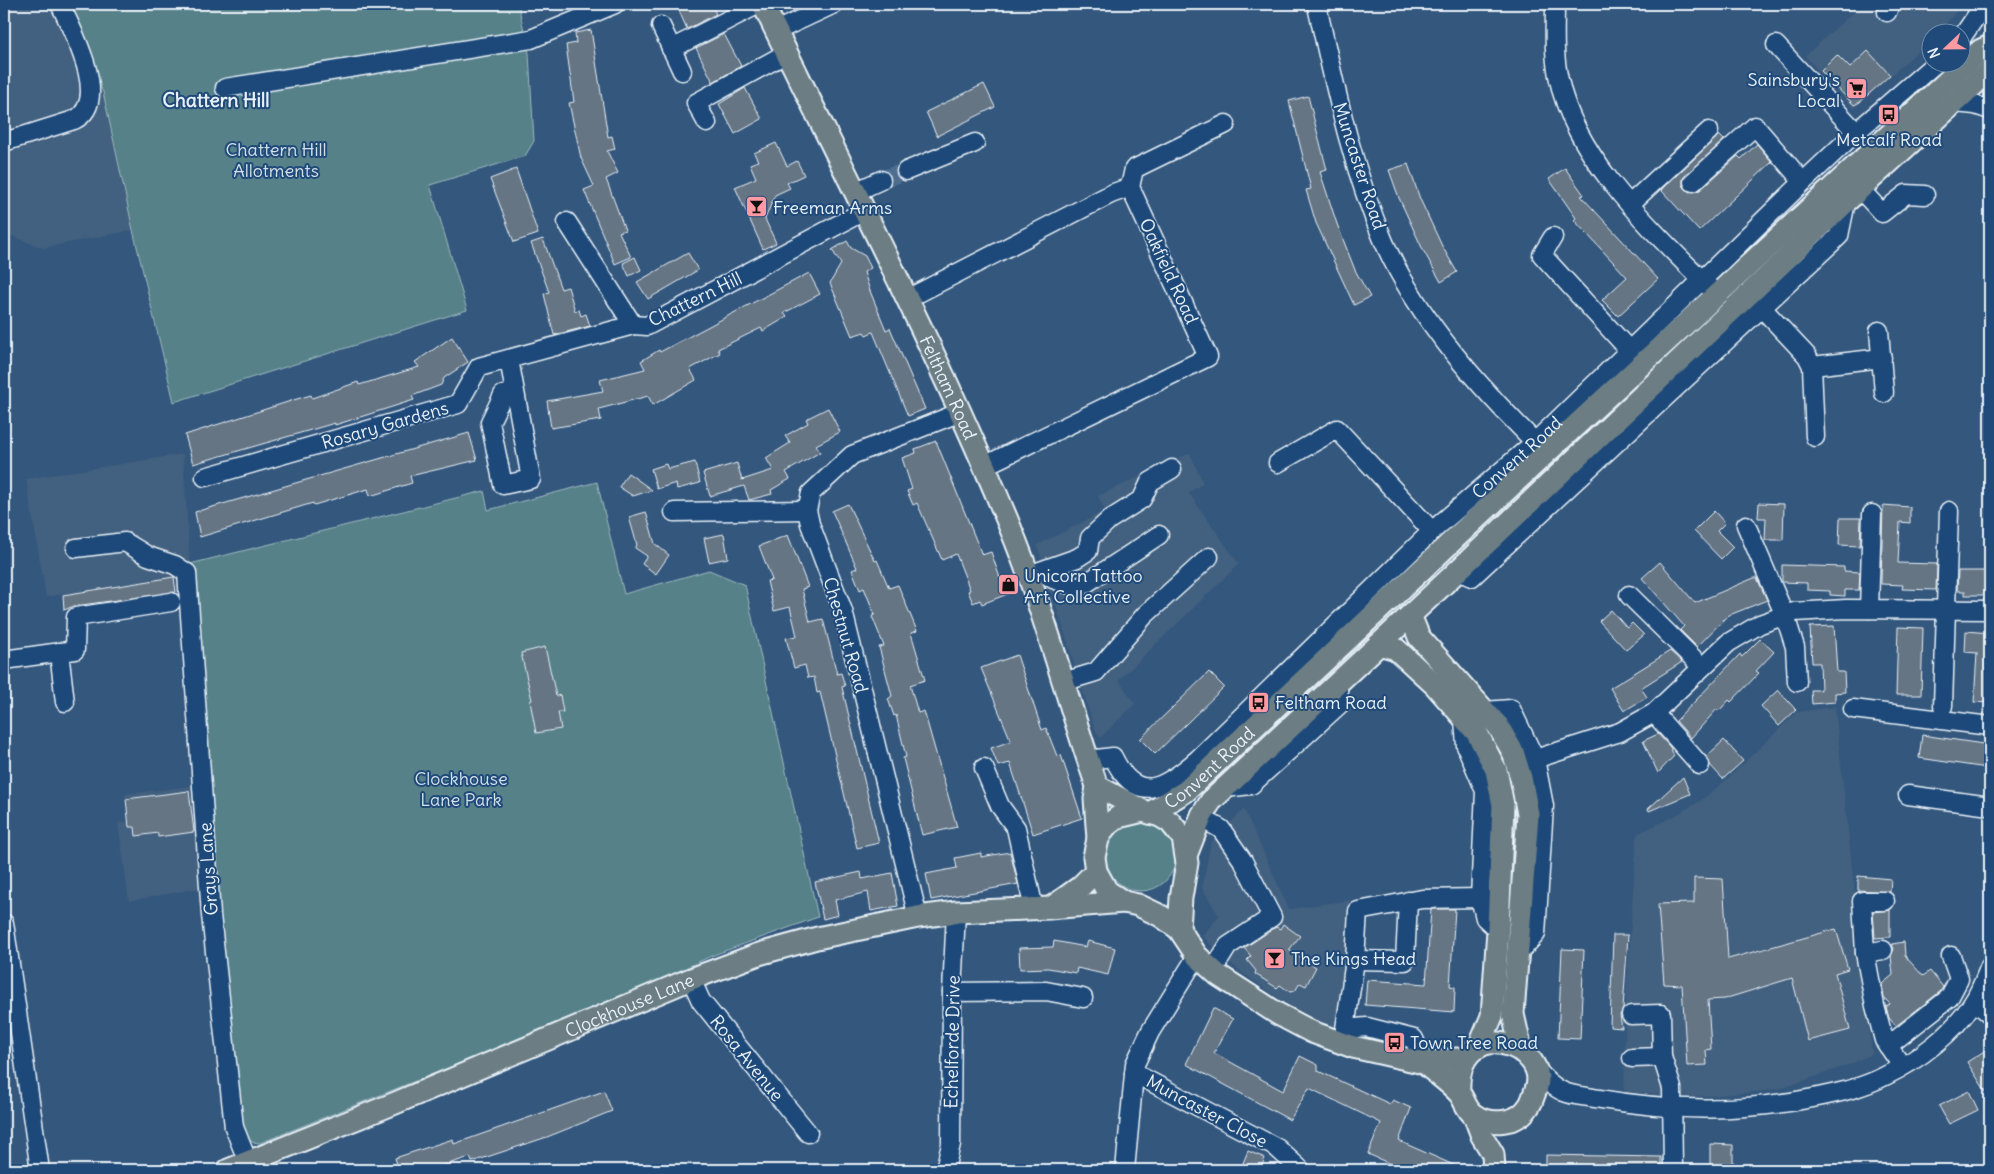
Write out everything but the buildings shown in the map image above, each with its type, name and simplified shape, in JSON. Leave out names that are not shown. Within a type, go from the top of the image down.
[{"type":"main road","name":"Feltham Road","points":[[761,4],[907,299],[1035,573],[1063,682],[1096,786],[1098,839]]},
{"type":"main road","name":"Convent Road","points":[[1146,812],[1186,791],[1204,764],[1382,606],[1540,447],[1716,295],[1981,50],[1990,46]]},
{"type":"main road","name":"Convent Road","points":[[1187,853],[1201,818],[1211,801],[1458,571],[1854,195],[1990,70]]},
{"type":"main road","points":[[1410,615],[1419,637],[1498,726],[1513,752],[1528,814],[1513,1014],[1521,1050],[1535,1068],[1538,1082],[1529,1107],[1511,1120],[1493,1162]]},
{"type":"main road","points":[[1379,644],[1396,649],[1435,685],[1477,733],[1496,770],[1503,806],[1492,1016],[1458,1076],[1459,1093]]},
{"type":"main road","points":[[1096,786],[1146,812],[1170,822],[1183,838],[1187,853],[1187,863],[1183,877],[1179,929]]},
{"type":"main road","points":[[1146,812],[1118,817],[1105,827],[1098,839],[1094,857],[1096,871],[1108,891],[1131,904],[1161,916],[1179,929],[1205,963],[1278,1014],[1312,1032],[1344,1036],[1374,1054],[1424,1063],[1473,1052],[1495,1042],[1509,1044],[1521,1050]]},
{"type":"main road","points":[[1042,909],[1080,887],[1096,871]]},
{"type":"main road","points":[[1131,904],[1162,900],[1174,891],[1183,877]]},
{"type":"main road","name":"Clockhouse Lane","points":[[228,1170],[250,1166],[691,979],[758,954],[817,938],[918,917],[956,912],[1131,904]]},
{"type":"main road","points":[[1424,1063],[1459,1093],[1474,1115],[1493,1162]]},
{"type":"main road","points":[[1474,1115],[1489,1121],[1511,1120]]},
{"type":"street","points":[[4,142],[74,120],[81,116],[87,106],[91,89],[87,69],[60,4]]},
{"type":"street","points":[[226,88],[531,39],[615,4]]},
{"type":"street","points":[[671,50],[761,4]]},
{"type":"street","points":[[776,31],[834,4]]},
{"type":"street","points":[[1555,4],[1555,49],[1558,79],[1567,108],[1581,139],[1605,177],[1716,295]]},
{"type":"street","points":[[1972,23],[1977,15],[1980,4]]},
{"type":"street","name":"Muncaster Road","points":[[1317,6],[1344,123],[1362,187],[1385,244],[1418,303],[1452,350],[1540,447]]},
{"type":"street","points":[[661,26],[682,70]]},
{"type":"street","points":[[1776,45],[1856,132]]},
{"type":"street","points":[[707,124],[696,103],[786,53]]},
{"type":"street","name":"Convent Road","points":[[1088,760],[1113,757],[1121,772],[1134,785],[1151,788],[1173,781],[1204,764],[1432,531],[1540,447],[1629,350],[1700,279],[1856,132],[1925,72]]},
{"type":"street","points":[[1955,103],[1976,105],[1990,110]]},
{"type":"street","points":[[907,299],[1111,194],[1130,187],[1134,169],[1226,124]]},
{"type":"street","points":[[1693,182],[1755,126],[1803,182]]},
{"type":"street","points":[[1630,204],[1709,131]]},
{"type":"street","points":[[906,171],[975,143]]},
{"type":"street","points":[[1825,162],[1854,195],[1882,213],[1906,194],[1925,194]]},
{"type":"street","points":[[855,192],[881,180]]},
{"type":"street","name":"Oakfield Road","points":[[984,466],[1208,357],[1130,187]]},
{"type":"street","points":[[1458,571],[1472,577],[1839,236],[1854,195]]},
{"type":"street","name":"Chattern Hill","points":[[567,222],[632,325],[647,326],[864,212]]},
{"type":"street","points":[[1553,237],[1542,255],[1629,350]]},
{"type":"street","points":[[1762,308],[1807,356],[1812,366],[1815,437]]},
{"type":"street","name":"Rosary Gardens","points":[[205,477],[458,404],[479,367],[632,325]]},
{"type":"street","points":[[1879,331],[1884,394]]},
{"type":"street","points":[[1812,366],[1882,358]]},
{"type":"street","points":[[509,359],[531,479],[503,485],[490,422],[503,395],[515,393]]},
{"type":"street","points":[[674,512],[807,510],[811,493],[852,454],[961,412]]},
{"type":"street","points":[[1278,463],[1337,429],[1432,531]]},
{"type":"street","points":[[1035,573],[1077,558],[1088,551],[1090,538],[1109,520],[1142,500],[1150,482],[1172,469]]},
{"type":"street","name":"Chestnut Road","points":[[807,510],[810,524],[843,611],[918,917]]},
{"type":"street","points":[[1943,706],[1949,511]]},
{"type":"street","points":[[1869,609],[1872,514]]},
{"type":"street","points":[[1746,525],[1785,616],[1795,647],[1797,682]]},
{"type":"street","points":[[1035,573],[1079,588],[1159,535]]},
{"type":"street","name":"Grays Lane","points":[[76,548],[125,542],[148,556],[175,565],[187,573],[211,915],[234,1127],[250,1166]]},
{"type":"street","points":[[1063,682],[1096,672],[1145,615],[1209,557]]},
{"type":"street","points":[[1629,595],[1702,667]]},
{"type":"street","points":[[65,702],[67,651],[76,617],[171,602]]},
{"type":"street","points":[[1535,759],[1620,732],[1654,713],[1728,643],[1760,624],[1794,612],[1869,609],[1990,610]]},
{"type":"street","points":[[4,660],[67,651]]},
{"type":"street","points":[[1485,711],[1511,709],[1535,759],[1544,806],[1536,934],[1517,956]]},
{"type":"street","points":[[1854,709],[1990,726]]},
{"type":"street","points":[[1654,713],[1700,765]]},
{"type":"street","points":[[1464,718],[1466,746],[1485,791],[1480,898],[1485,918],[1498,930]]},
{"type":"street","points":[[984,768],[1000,806],[1016,828],[1042,909]]},
{"type":"street","points":[[1908,795],[1990,806]]},
{"type":"street","points":[[1125,1170],[1135,1064],[1150,1032],[1205,963],[1272,917],[1243,861],[1221,829],[1201,818]]},
{"type":"street","points":[[1344,1036],[1355,960],[1358,911],[1422,899],[1480,898]]},
{"type":"street","points":[[1885,901],[1862,901],[1865,953],[1875,1006],[1884,1040],[1902,1066]]},
{"type":"street","points":[[1355,960],[1405,961],[1408,902]]},
{"type":"street","name":"Echelforde Drive","points":[[945,1170],[951,1144],[952,992],[956,912]]},
{"type":"street","points":[[4,923],[40,1170]]},
{"type":"street","points":[[1865,953],[1883,950]]},
{"type":"street","points":[[1888,1046],[1950,998],[1959,979],[1951,956]]},
{"type":"street","points":[[1533,1098],[1544,1092],[1562,1092],[1613,1102],[1698,1110],[1745,1108],[1798,1101],[1850,1090],[1886,1076],[1927,1050],[1952,1028],[1974,1001],[1990,966]]},
{"type":"street","name":"Rosa Avenue","points":[[691,979],[701,1001],[808,1133]]},
{"type":"street","points":[[952,992],[1046,991],[1083,998]]},
{"type":"street","points":[[1974,1001],[1990,1014]]},
{"type":"street","points":[[1632,1015],[1661,1014],[1662,1057],[1672,1088],[1674,1108],[1673,1170]]},
{"type":"street","points":[[1632,1058],[1662,1057]]},
{"type":"street","points":[[1535,1068],[1547,1081],[1562,1092]]},
{"type":"street","name":"Muncaster Close","points":[[1134,1073],[1277,1148],[1301,1170]]},
{"type":"shaded area","points":[[4,4],[64,4],[103,92],[133,230],[43,248],[4,233]]},
{"type":"shaded area","points":[[1862,4],[1960,4],[1947,22],[1922,22],[1922,48],[1854,109],[1805,56]]},
{"type":"shaded area","points":[[1190,453],[1203,483],[1189,493],[1239,564],[1119,680],[1135,704],[1100,738],[1094,727],[1037,545],[1105,511],[1098,496]]},
{"type":"shaded area","points":[[183,454],[190,564],[177,557],[174,577],[46,597],[26,479]]},
{"type":"shaded area","points":[[1835,707],[1872,1054],[1851,1064],[1783,1088],[1694,1097],[1624,1092],[1626,993],[1637,834],[1700,801],[1725,781],[1797,712]]},
{"type":"shaded area","points":[[192,786],[200,888],[129,901],[118,823],[129,821],[125,794]]},
{"type":"shaded area","points":[[1244,809],[1289,909],[1350,900],[1339,1031],[1292,1008],[1233,966],[1202,936],[1219,916],[1202,888],[1211,842]]},
{"type":"green space","name":"Chattern Hill Allotments","points":[[64,4],[518,4],[529,53],[534,141],[525,156],[430,185],[467,310],[174,402],[133,230],[103,92]]},
{"type":"green space","name":"Clockhouse Lane Park","points":[[597,482],[624,594],[709,570],[745,585],[818,917],[711,956],[616,1001],[260,1143],[252,1142],[240,1132],[218,933],[190,564],[484,491],[488,510]]},
{"type":"green space","points":[[1141,821],[1160,827],[1170,837],[1176,856],[1170,875],[1160,885],[1141,891],[1122,885],[1112,875],[1106,856],[1112,837],[1122,827]]},
{"type":"tunnel","points":[[881,180],[906,171]]},
{"type":"place","name":"Sainsbury's Local","points":[[1856,89]]},
{"type":"place","name":"Metcalf Road","points":[[1889,114]]},
{"type":"place","name":"Freeman Arms","points":[[757,207]]},
{"type":"place","name":"Unicorn Tattoo Art Collective","points":[[1008,585]]},
{"type":"place","name":"Feltham Road","points":[[1259,702]]},
{"type":"place","name":"The Kings Head","points":[[1275,958]]},
{"type":"place","name":"Town Tree Road","points":[[1394,1042]]},
{"type":"district","name":"Chattern Hill","points":[[216,100]]}]
